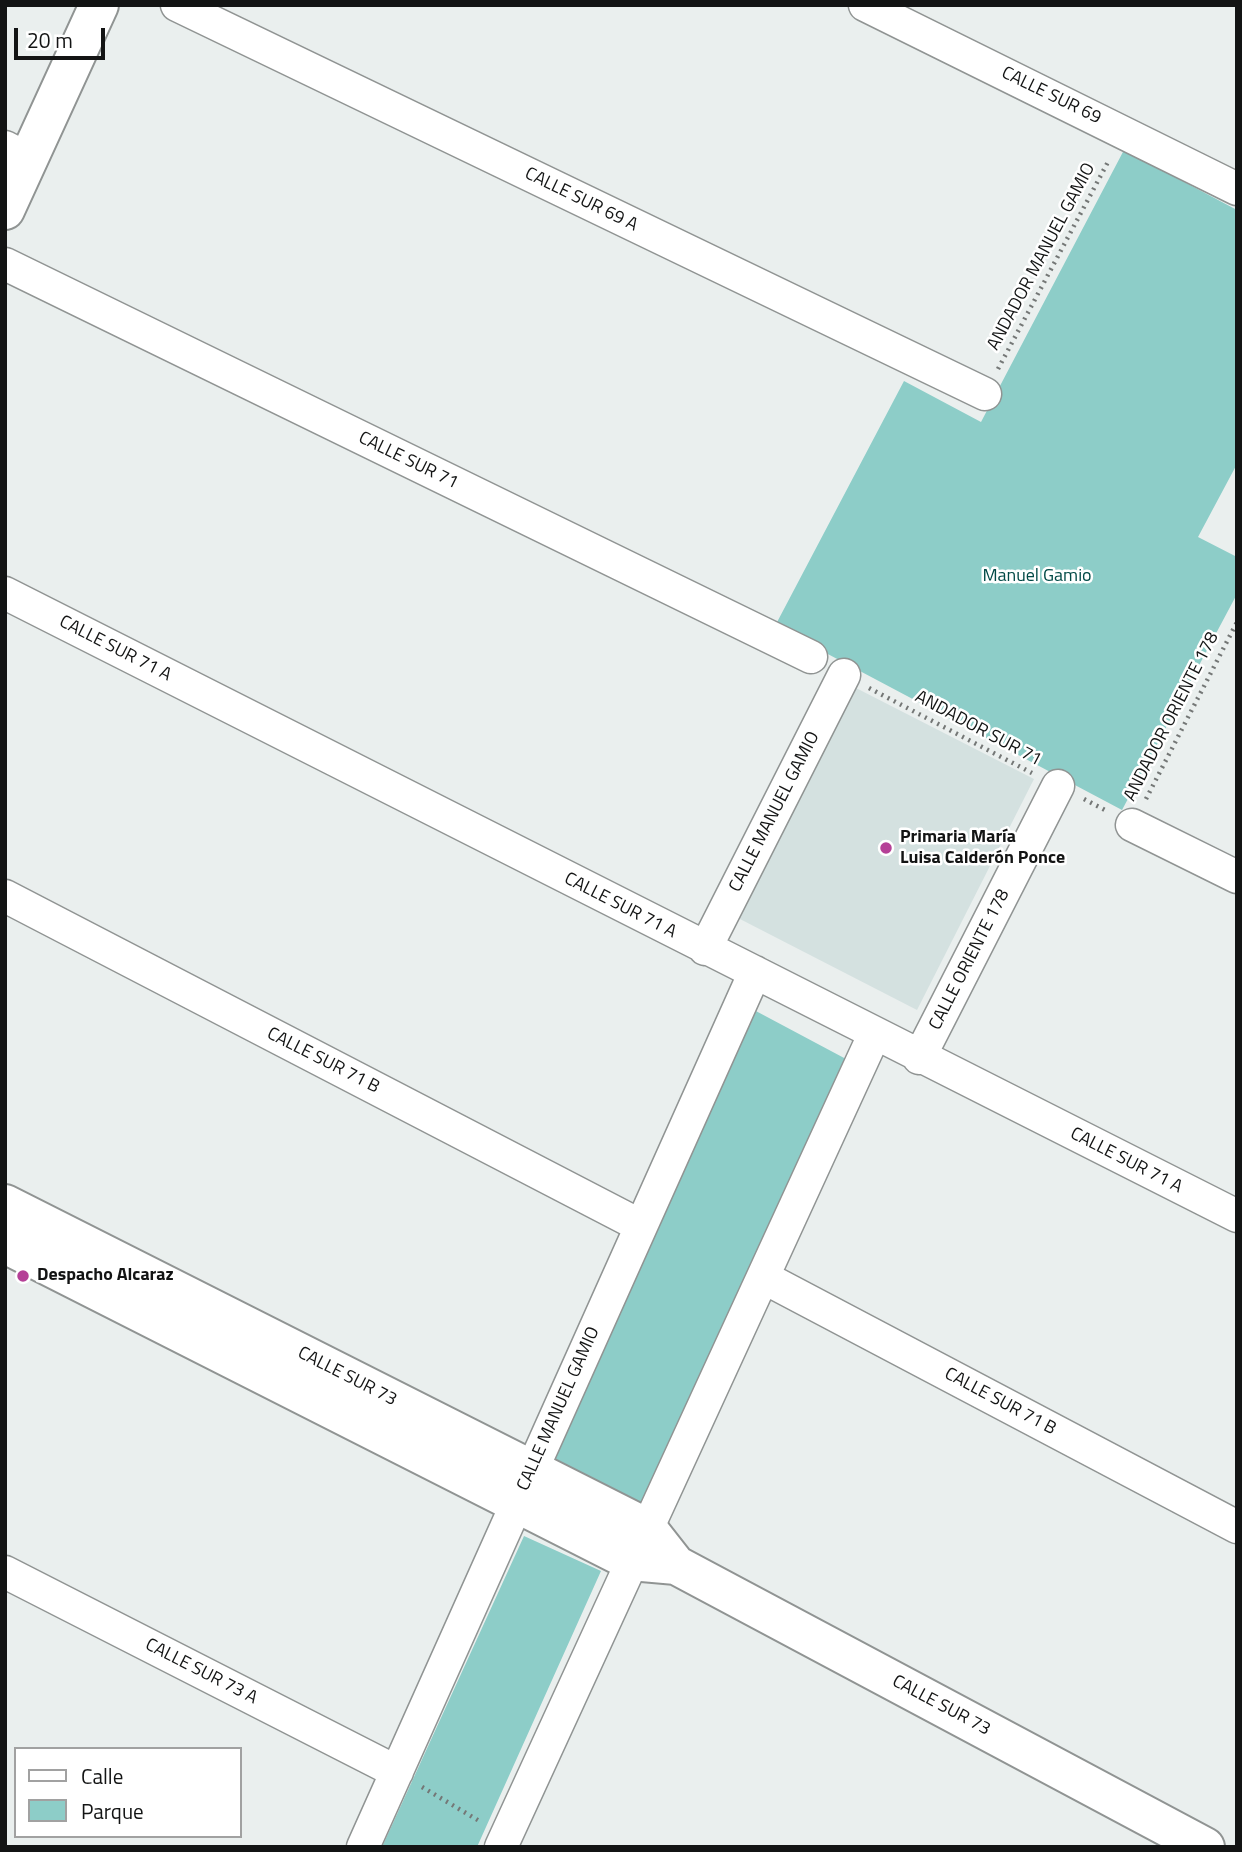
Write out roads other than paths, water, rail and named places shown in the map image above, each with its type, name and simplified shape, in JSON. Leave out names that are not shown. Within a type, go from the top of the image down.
[{"type":"street","points":[[5,210],[17,153],[99,5]]},
{"type":"street","name":"CALLE SUR 69 A","points":[[177,5],[985,394]]},
{"type":"street","name":"CALLE SUR 69","points":[[865,5],[1237,189]]},
{"type":"street","name":"CALLE SUR 71","points":[[5,264],[811,657]]},
{"type":"street","name":"CALLE SUR 71 A","points":[[5,593],[755,972],[919,1058],[1237,1216]]},
{"type":"street","name":"CALLE MANUEL GAMIO","points":[[705,949],[844,675]]},
{"type":"street","name":"CALLE ORIENTE 178","points":[[919,1058],[1058,786]]},
{"type":"street","points":[[1132,825],[1237,877]]},
{"type":"street","name":"CALLE SUR 71 B","points":[[5,896],[641,1226]]},
{"type":"street","name":"CALLE MANUEL GAMIO","points":[[363,1847],[755,972]]},
{"type":"street","points":[[510,1844],[639,1545],[874,1035]]},
{"type":"street","name":"CALLE SUR 73","points":[[5,1204],[532,1471],[639,1545],[1206,1847]]},
{"type":"street","name":"CALLE SUR 73","points":[[5,1244],[516,1505],[639,1545]]},
{"type":"street","name":"CALLE SUR 71 B","points":[[763,1276],[1237,1527]]},
{"type":"street","name":"CALLE SUR 73 A","points":[[5,1572],[397,1772]]},
{"type":"place","name":"Primaria María Luisa Calderón Ponce","points":[[886,848]]},
{"type":"place","name":"Despacho Alcaraz","points":[[23,1276]]},
{"type":"park label","name":"Manuel Gamio","points":[[1037,577]]}]
